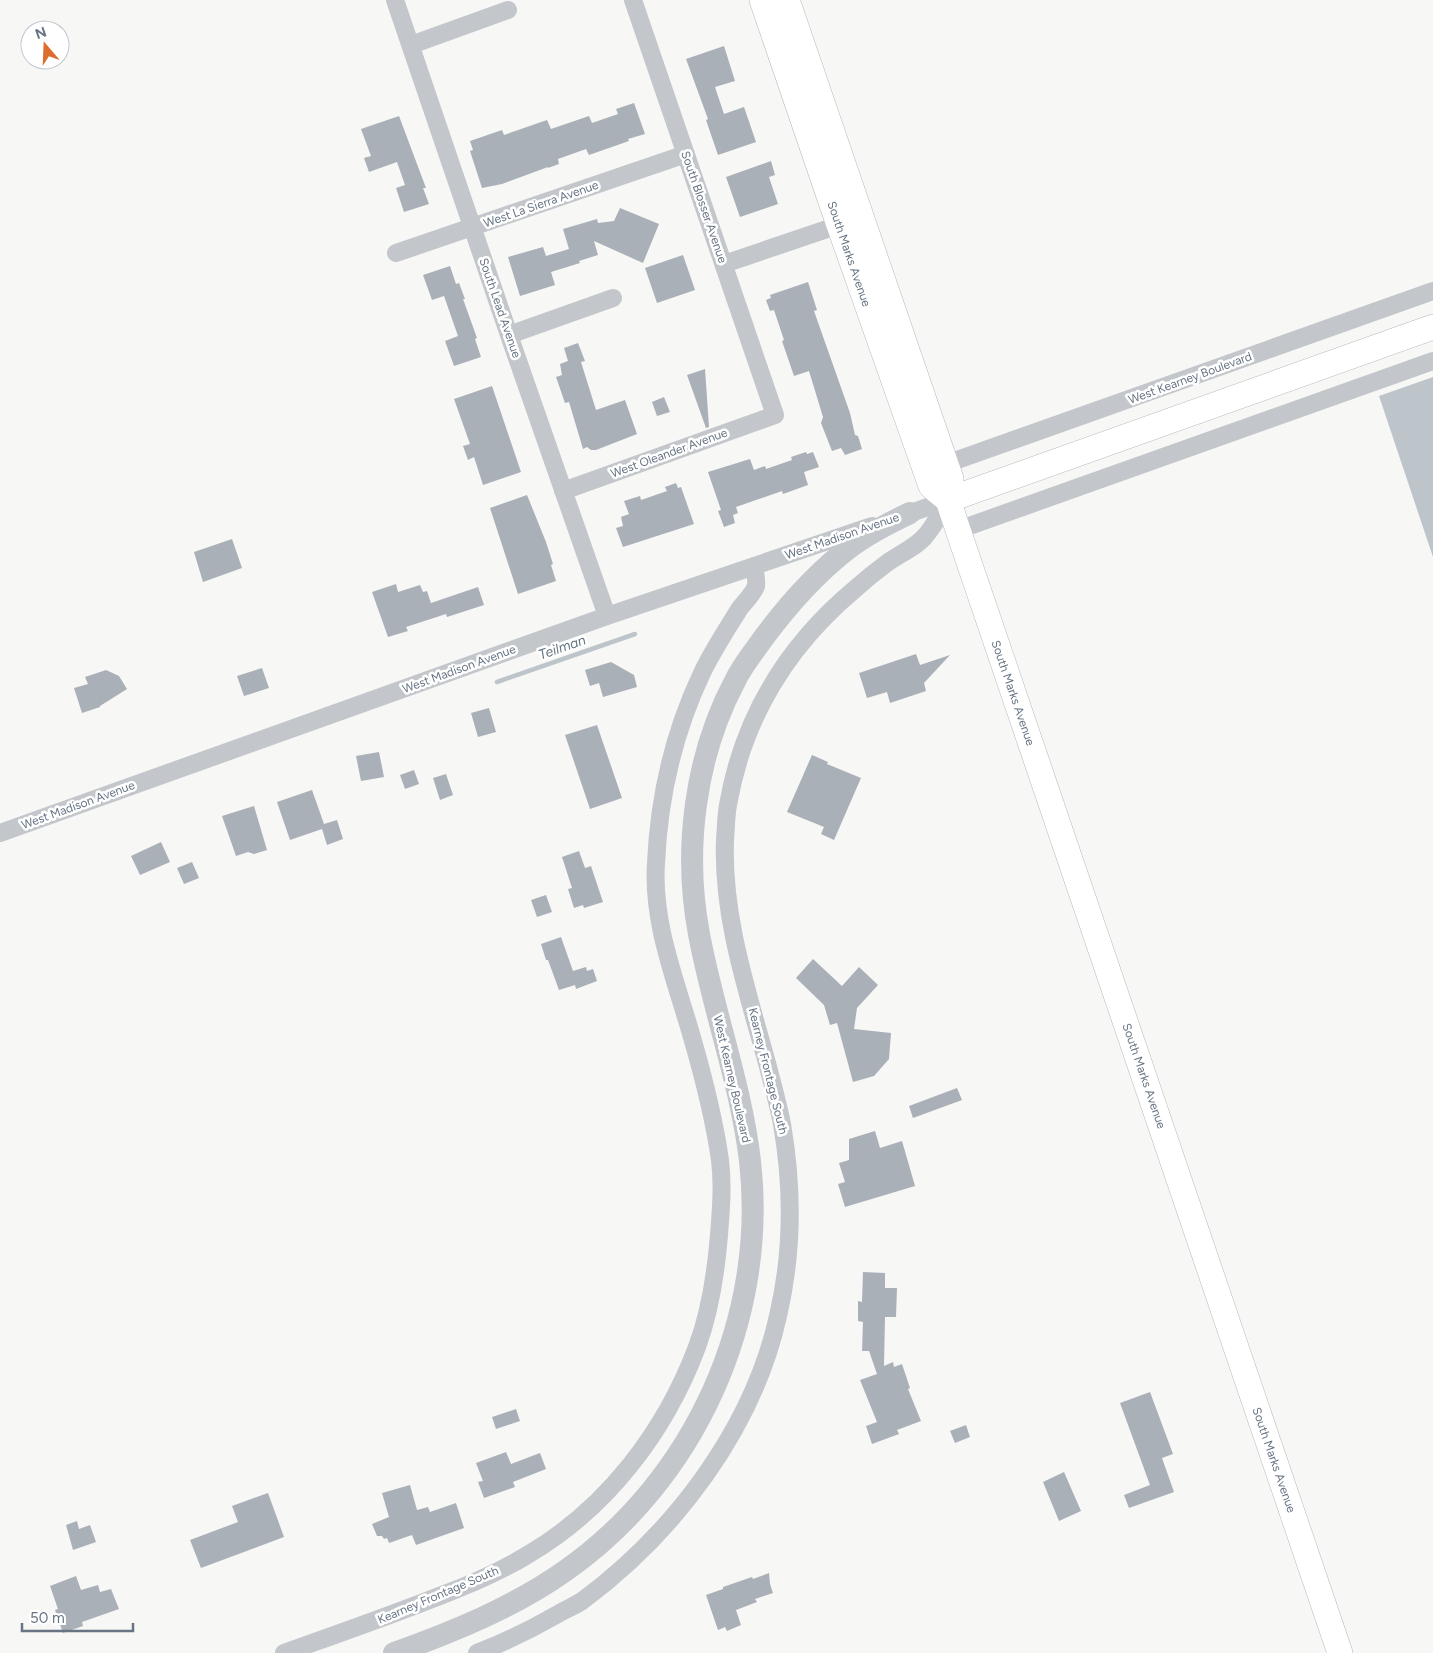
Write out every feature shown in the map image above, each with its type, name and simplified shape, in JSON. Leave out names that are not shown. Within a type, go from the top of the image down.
[{"type":"main road","name":"South Marks Avenue","points":[[762,0],[930,486],[948,500]]},
{"type":"main road","name":"South Marks Avenue","points":[[787,0],[951,479],[948,500],[958,530],[1340,1653]]},
{"type":"main road","points":[[948,500],[1433,327]]},
{"type":"street","name":"South Lead Avenue","points":[[395,0],[607,616]]},
{"type":"street","name":"South Blosser Avenue","points":[[634,0],[775,415]]},
{"type":"street","points":[[411,45],[508,10]]},
{"type":"street","name":"West La Sierra Avenue","points":[[396,253],[686,154]]},
{"type":"street","points":[[724,264],[839,225]]},
{"type":"street","name":"West Kearney Boulevard","points":[[946,464],[1433,290]]},
{"type":"street","points":[[509,335],[613,298]]},
{"type":"street","points":[[958,530],[1433,361]]},
{"type":"street","name":"West Oleander Avenue","points":[[563,491],[775,415]]},
{"type":"street","name":"West Madison Avenue","points":[[0,833],[607,616],[948,500]]},
{"type":"street","name":"Kearney Frontage South","points":[[477,1653],[536,1626],[582,1601],[633,1558],[682,1507],[713,1464],[746,1408],[768,1350],[778,1316],[788,1258],[791,1210],[788,1165],[781,1120],[740,962],[729,911],[724,870],[727,808],[745,740],[774,680],[812,629],[833,608],[885,564],[925,537],[948,500]]},
{"type":"street","name":"West Kearney Boulevard","points":[[394,1653],[461,1627],[512,1603],[566,1570],[595,1548],[636,1508],[660,1480],[683,1447],[710,1399],[728,1354],[739,1318],[749,1266],[753,1213],[750,1162],[741,1108],[698,932],[693,851],[695,813],[702,773],[711,738],[735,680],[780,616],[815,578],[850,547],[868,535],[910,513]]},
{"type":"street","name":"Kearney Frontage South","points":[[284,1653],[386,1618],[484,1578],[528,1555],[578,1521],[604,1496],[645,1445],[664,1417],[698,1346],[716,1269],[721,1207],[720,1162],[713,1124],[691,1036],[665,949],[658,912],[655,868],[660,812],[673,752],[689,704],[703,671],[756,585],[754,566]]},
{"type":"shaded area","points":[[1433,377],[1433,557],[1379,396]]},
{"type":"building","points":[[724,46],[735,81],[715,87],[724,114],[744,107],[756,142],[718,155],[706,120],[708,119],[686,59]]},
{"type":"building","points":[[634,103],[645,134],[589,155],[586,149],[558,159],[559,164],[502,184],[482,188],[470,151],[473,150],[470,141],[502,130],[504,135],[547,120],[551,129],[589,116],[592,123],[618,114],[616,109]]},
{"type":"building","points":[[399,116],[426,188],[423,188],[429,204],[404,212],[396,188],[405,185],[397,162],[369,172],[364,158],[371,156],[361,129]]},
{"type":"building","points":[[771,161],[775,175],[769,177],[778,204],[740,217],[726,177]]},
{"type":"building","points":[[620,208],[659,224],[643,263],[594,241],[598,255],[551,272],[555,285],[520,296],[508,257],[543,247],[546,256],[569,249],[563,229],[597,219],[598,223],[614,221]]},
{"type":"building","points":[[683,255],[695,290],[657,303],[645,268]]},
{"type":"building","points":[[450,266],[456,284],[459,283],[465,299],[463,299],[477,338],[475,339],[481,357],[454,366],[445,341],[458,336],[444,296],[432,300],[423,275]]},
{"type":"building","points":[[808,282],[817,310],[814,311],[850,413],[855,435],[858,436],[862,449],[845,455],[841,448],[832,451],[821,423],[823,417],[809,371],[794,376],[774,310],[770,311],[766,300],[771,298],[770,295]]},
{"type":"building","points":[[578,343],[585,361],[581,362],[596,410],[625,400],[637,434],[596,450],[591,450],[587,447],[583,449],[569,402],[565,403],[556,377],[562,375],[560,364],[568,361],[564,348]]},
{"type":"building","points":[[705,369],[709,427],[706,428],[687,375]]},
{"type":"building","points":[[492,386],[521,472],[483,485],[474,457],[468,460],[463,446],[470,444],[454,399]]},
{"type":"building","points":[[664,397],[670,412],[657,416],[652,402]]},
{"type":"building","points":[[806,452],[807,454],[813,452],[819,467],[804,472],[808,485],[783,494],[782,491],[736,507],[738,513],[733,515],[735,523],[724,527],[718,511],[721,510],[708,472],[750,459],[754,470],[765,466],[766,469],[792,460],[791,457]]},
{"type":"building","points":[[676,483],[678,488],[681,487],[694,524],[623,547],[616,528],[623,526],[621,517],[629,514],[624,501],[640,496],[641,500],[667,491],[665,487]]},
{"type":"building","points":[[527,495],[546,542],[556,581],[518,594],[490,508]]},
{"type":"building","points":[[232,539],[242,568],[203,582],[194,552]]},
{"type":"building","points":[[396,584],[398,592],[420,585],[423,592],[427,591],[431,603],[478,587],[484,605],[447,617],[446,614],[406,627],[408,631],[388,637],[372,592]]},
{"type":"building","points":[[916,654],[920,665],[950,655],[924,683],[926,691],[890,703],[887,692],[867,698],[859,673]]},
{"type":"building","points":[[611,662],[634,675],[637,687],[603,697],[599,683],[590,686],[585,670]]},
{"type":"building","points":[[262,668],[269,688],[244,696],[237,676]]},
{"type":"building","points":[[106,670],[119,676],[127,689],[100,707],[82,713],[74,688],[88,684],[85,677]]},
{"type":"building","points":[[489,708],[496,732],[478,737],[471,713]]},
{"type":"building","points":[[597,725],[622,798],[590,809],[565,735]]},
{"type":"building","points":[[379,752],[384,777],[361,781],[356,756]]},
{"type":"building","points":[[812,755],[828,762],[827,764],[861,778],[834,840],[821,834],[824,827],[787,812]]},
{"type":"building","points":[[414,770],[419,784],[405,789],[400,775]]},
{"type":"building","points":[[446,774],[453,795],[440,800],[433,778]]},
{"type":"building","points":[[312,790],[324,824],[337,820],[343,839],[327,845],[322,829],[290,840],[277,802]]},
{"type":"building","points":[[254,806],[267,850],[254,854],[248,852],[236,856],[222,816]]},
{"type":"building","points":[[161,842],[170,862],[140,875],[131,856]]},
{"type":"building","points":[[579,851],[585,868],[591,866],[603,902],[584,908],[583,905],[574,908],[568,889],[572,888],[562,857]]},
{"type":"building","points":[[192,862],[199,878],[184,884],[177,868]]},
{"type":"building","points":[[546,895],[552,912],[537,917],[531,900]]},
{"type":"building","points":[[561,937],[573,971],[586,967],[587,971],[593,969],[597,981],[576,989],[575,985],[559,990],[541,944]]},
{"type":"building","points":[[813,959],[842,986],[859,967],[878,985],[857,1008],[854,1029],[891,1033],[889,1059],[874,1076],[853,1082],[837,1023],[830,1025],[824,1005],[796,978]]},
{"type":"building","points":[[957,1088],[962,1100],[913,1118],[909,1106]]},
{"type":"building","points":[[875,1131],[880,1148],[902,1141],[915,1186],[845,1207],[838,1184],[845,1182],[839,1163],[849,1160],[849,1139]]},
{"type":"building","points":[[863,1272],[885,1273],[885,1288],[897,1288],[896,1317],[885,1317],[884,1366],[893,1362],[894,1367],[902,1364],[910,1388],[908,1389],[921,1421],[897,1430],[899,1434],[872,1444],[866,1426],[877,1422],[860,1380],[877,1374],[869,1351],[862,1351],[863,1322],[858,1321],[858,1301],[862,1302]]},
{"type":"building","points":[[1150,1392],[1173,1454],[1162,1458],[1174,1492],[1129,1508],[1124,1495],[1150,1485],[1120,1403]]},
{"type":"building","points":[[516,1409],[520,1421],[496,1429],[492,1417]]},
{"type":"building","points":[[966,1425],[970,1437],[955,1443],[950,1431]]},
{"type":"building","points":[[506,1452],[511,1464],[540,1453],[546,1469],[513,1482],[515,1487],[484,1498],[478,1482],[483,1481],[476,1463]]},
{"type":"building","points":[[1064,1472],[1081,1511],[1059,1521],[1043,1482]]},
{"type":"building","points":[[410,1485],[417,1510],[428,1507],[430,1512],[456,1503],[464,1528],[416,1545],[412,1535],[389,1543],[387,1538],[384,1539],[382,1536],[377,1536],[372,1524],[389,1517],[382,1493]]},
{"type":"building","points":[[268,1493],[284,1537],[201,1568],[190,1540],[238,1522],[232,1506]]},
{"type":"building","points":[[77,1521],[79,1529],[90,1525],[96,1542],[73,1550],[66,1525]]},
{"type":"building","points":[[769,1573],[773,1593],[755,1599],[757,1602],[736,1610],[741,1625],[727,1631],[725,1627],[718,1630],[706,1595],[723,1589],[723,1587]]},
{"type":"building","points":[[76,1576],[81,1590],[98,1585],[100,1592],[111,1589],[119,1609],[82,1622],[83,1626],[63,1633],[55,1610],[58,1609],[50,1586]]},
{"type":"waterway","name":"Teilman","points":[[497,682],[635,634]]}]
